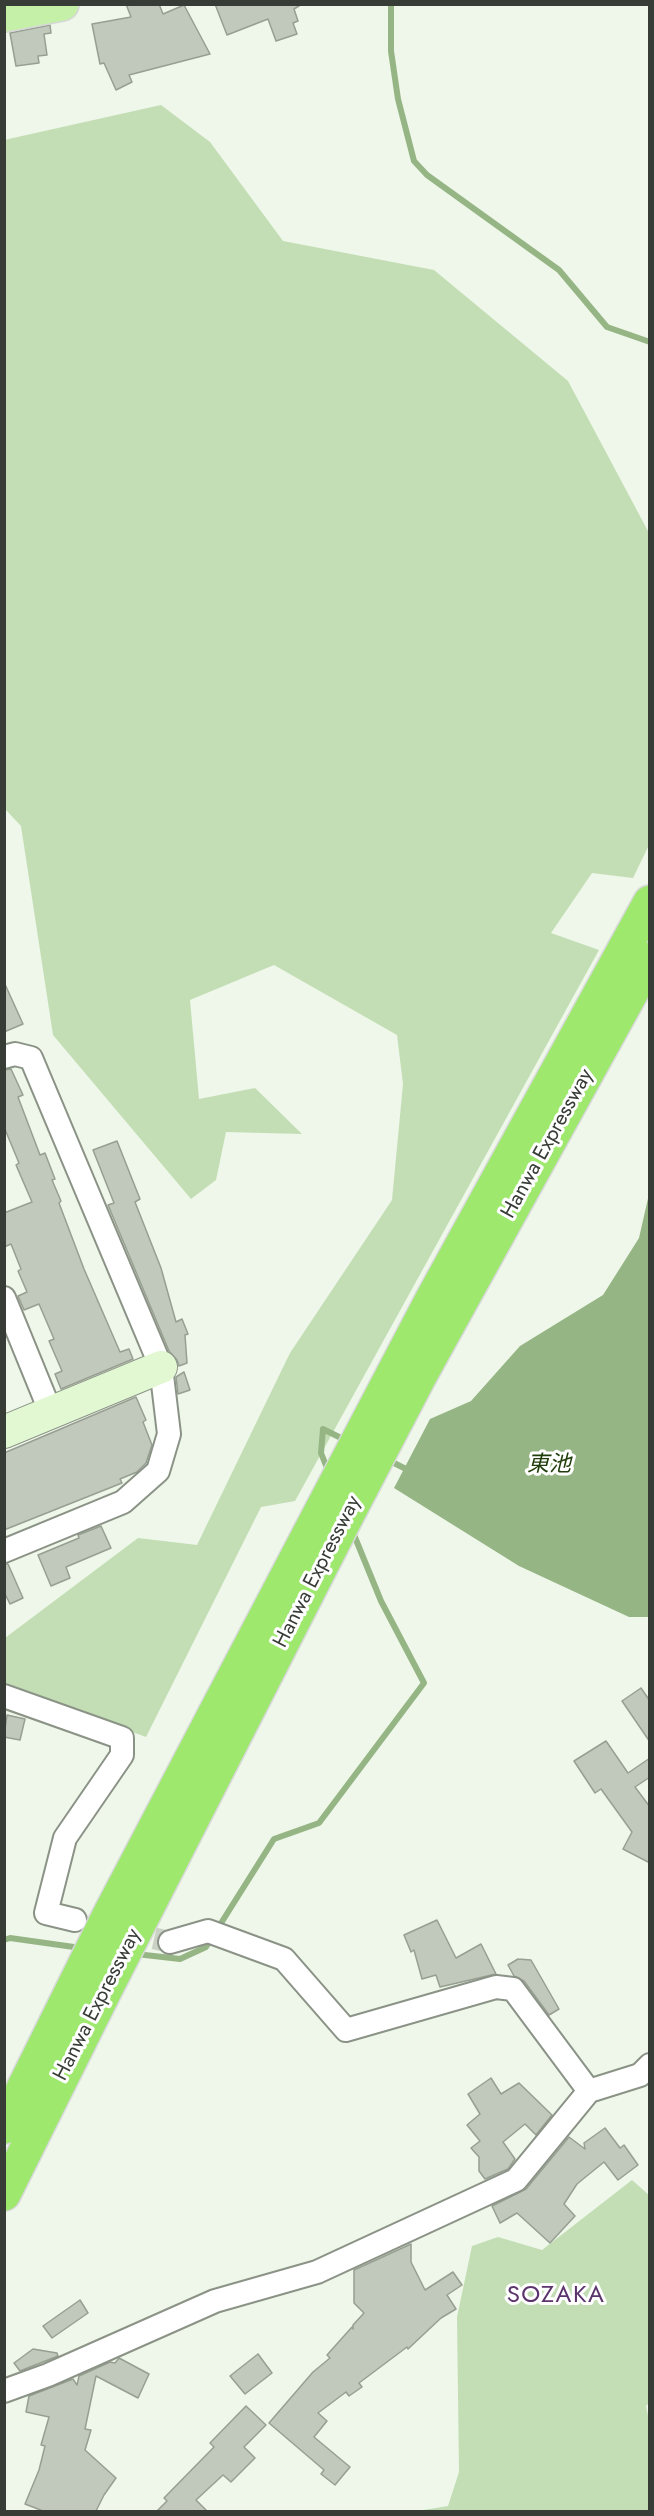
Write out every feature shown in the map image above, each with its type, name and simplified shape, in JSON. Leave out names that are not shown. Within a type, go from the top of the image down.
[{"type":"highway","name":"Hanwa Expressway","points":[[4,2127],[108,1917],[335,1511],[650,902]]},
{"type":"highway","name":"Hanwa Expressway","points":[[410,1368],[650,959]]},
{"type":"highway","name":"Hanwa Expressway","points":[[4,2194],[111,1978],[335,1511]]},
{"type":"main road","points":[[4,15],[62,4]]},
{"type":"street","points":[[4,1057],[15,1054],[31,1058],[161,1367],[169,1434],[158,1471],[123,1502],[4,1551]]},
{"type":"street","points":[[4,1298],[51,1413]]},
{"type":"street","points":[[4,1432],[161,1367]]},
{"type":"street","points":[[4,1696],[122,1738],[122,1755],[65,1838],[46,1913],[75,1920]]},
{"type":"street","points":[[170,1942],[208,1931],[284,1959],[346,2030],[496,1987],[513,1989],[589,2091]]},
{"type":"street","points":[[4,2391],[48,2375],[215,2301],[317,2272],[516,2180],[589,2091],[640,2075],[650,2066]]},
{"type":"shaded area","points":[[161,105],[210,142],[283,241],[434,270],[568,381],[649,533],[649,845],[633,878],[592,873],[551,933],[599,950],[295,1501],[261,1507],[146,1737],[5,1685],[5,1638],[138,1538],[197,1545],[290,1353],[392,1200],[403,1084],[397,1035],[274,965],[190,1000],[199,1099],[255,1088],[302,1134],[226,1132],[216,1180],[191,1199],[53,1035],[21,826],[5,809],[4,140]]},
{"type":"shaded area","points":[[632,2180],[649,2195],[650,2402],[646,2406],[650,2425],[649,2511],[417,2511],[448,2506],[459,2472],[457,2317],[472,2246],[498,2237],[542,2250]]},
{"type":"water","name":"東池","points":[[649,1194],[650,1617],[629,1617],[519,1566],[394,1488],[430,1419],[471,1401],[520,1346],[603,1295],[639,1238]]},
{"type":"building","points":[[126,4],[159,4],[163,14],[184,5],[210,54],[129,75],[132,82],[116,90],[104,63],[100,64],[92,24],[131,17]]},
{"type":"building","points":[[215,4],[302,4],[294,9],[298,21],[293,23],[297,34],[276,41],[268,19],[227,35]]},
{"type":"building","points":[[50,25],[51,33],[44,34],[47,55],[38,56],[39,63],[16,66],[10,33]]},
{"type":"building","points":[[4,982],[23,1024],[4,1032]]},
{"type":"building","points":[[11,1069],[23,1095],[18,1097],[40,1155],[45,1153],[55,1179],[52,1180],[61,1201],[59,1203],[84,1269],[120,1352],[129,1349],[133,1359],[61,1389],[55,1374],[62,1371],[49,1341],[54,1339],[39,1304],[24,1310],[18,1296],[27,1292],[18,1271],[21,1269],[11,1244],[4,1247],[4,1213],[32,1202],[16,1165],[19,1163],[4,1127],[4,1070]]},
{"type":"building","points":[[117,1141],[140,1199],[135,1202],[161,1268],[176,1322],[182,1319],[188,1334],[185,1335],[187,1363],[179,1366],[169,1351],[108,1205],[114,1203],[93,1150]]},
{"type":"building","points":[[184,1372],[190,1390],[178,1394],[176,1377]]},
{"type":"building","points":[[136,1397],[146,1420],[143,1422],[152,1445],[146,1463],[137,1472],[120,1479],[122,1483],[4,1530],[4,1453]]},
{"type":"building","points":[[101,1526],[111,1548],[66,1567],[70,1578],[51,1586],[38,1555]]},
{"type":"building","points":[[4,1564],[8,1564],[23,1598],[10,1604],[4,1592]]},
{"type":"building","points":[[641,1688],[650,1701],[650,1742],[622,1701]]},
{"type":"building","points":[[7,1715],[25,1719],[20,1740],[4,1737]]},
{"type":"building","points":[[606,1741],[628,1773],[650,1758],[650,1777],[635,1787],[650,1807],[650,1863],[623,1849],[632,1832],[601,1789],[595,1793],[574,1761]]},
{"type":"building","points":[[437,1920],[456,1958],[481,1944],[496,1974],[440,1987],[436,1975],[422,1979],[414,1950],[411,1952],[404,1935]]},
{"type":"building","points":[[518,1959],[531,1960],[559,2009],[549,2015],[524,1981],[514,1976],[508,1965]]},
{"type":"building","points":[[491,2078],[501,2094],[519,2083],[552,2115],[536,2135],[525,2124],[503,2142],[515,2159],[508,2169],[485,2179],[479,2171],[479,2157],[471,2148],[480,2141],[467,2125],[480,2114],[468,2094]]},
{"type":"building","points":[[605,2128],[620,2148],[624,2145],[638,2165],[618,2180],[604,2162],[577,2184],[564,2204],[575,2216],[550,2243],[517,2213],[500,2223],[492,2206],[526,2189],[569,2137],[585,2149],[584,2143]]},
{"type":"building","points":[[411,2244],[411,2262],[425,2290],[453,2272],[462,2285],[447,2295],[456,2309],[441,2318],[408,2349],[407,2347],[359,2383],[362,2387],[349,2396],[346,2392],[318,2413],[327,2421],[314,2437],[350,2467],[335,2485],[321,2474],[324,2470],[269,2423],[313,2372],[330,2358],[327,2355],[352,2327],[353,2329],[353,2325],[364,2313],[354,2303],[354,2270]]},
{"type":"building","points":[[80,2300],[88,2313],[52,2338],[43,2326]]},
{"type":"building","points":[[33,2349],[57,2353],[58,2356],[20,2371],[14,2363]]},
{"type":"building","points":[[258,2354],[272,2373],[245,2394],[230,2376]]},
{"type":"building","points":[[119,2358],[149,2374],[138,2398],[96,2376],[85,2429],[91,2430],[85,2450],[116,2478],[96,2511],[43,2511],[25,2504],[39,2470],[45,2446],[41,2445],[49,2417],[26,2412],[29,2396],[73,2379],[77,2385],[79,2376],[110,2362],[115,2363]]},
{"type":"building","points":[[246,2406],[266,2425],[244,2447],[255,2458],[231,2482],[223,2475],[196,2500],[207,2511],[157,2511],[167,2501],[164,2498],[214,2447],[210,2443]]},
{"type":"waterway","points":[[391,4],[391,51],[398,99],[414,161],[427,175],[559,270],[607,327],[650,342]]},
{"type":"waterway","points":[[329,1473],[321,1453],[323,1429],[347,1441]]},
{"type":"waterway","points":[[386,1459],[410,1471]]},
{"type":"waterway","points":[[136,1954],[180,1959],[206,1947],[274,1839],[319,1823],[424,1683],[381,1601],[352,1530]]},
{"type":"waterway","points":[[4,1940],[10,1938],[81,1948]]},
{"type":"tunnel","points":[[122,1931],[170,1942]]},
{"type":"district","name":"SOZAKA","points":[[556,2296]]}]
